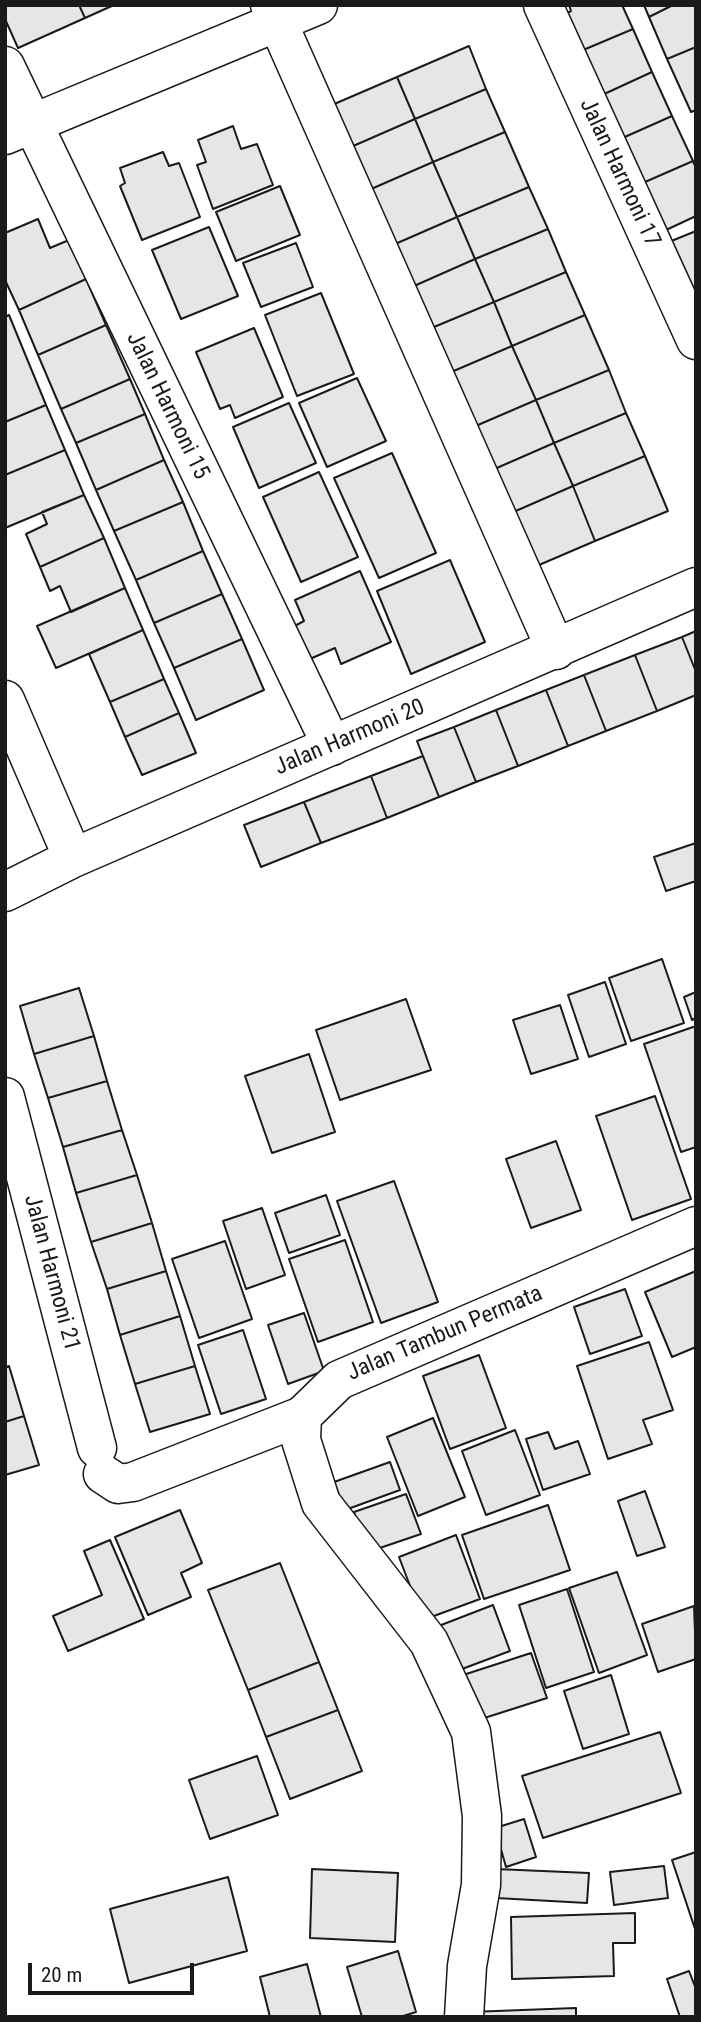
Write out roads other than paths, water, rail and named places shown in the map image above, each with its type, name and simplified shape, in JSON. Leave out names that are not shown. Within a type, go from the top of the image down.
[{"type":"street","points":[[18,130],[274,14],[318,5]]},
{"type":"street","name":"Jalan Harmoni 17","points":[[543,5],[696,340]]},
{"type":"street","points":[[274,14],[556,650]]},
{"type":"street","name":"Jalan Harmoni 15","points":[[5,66],[18,130],[332,746]]},
{"type":"street","name":"Jalan Harmoni 20","points":[[5,892],[74,858],[696,587]]},
{"type":"street","points":[[5,700],[74,858]]},
{"type":"street","name":"Jalan Harmoni 21","points":[[5,1097],[100,1461],[118,1484],[133,1482],[302,1416]]},
{"type":"street","name":"Jalan Tambun Permata","points":[[302,1416],[339,1380],[696,1226]]},
{"type":"street","points":[[302,1416],[301,1440],[321,1503],[429,1642],[471,1732],[482,1816],[481,1885],[467,1966],[464,2017]]}]
